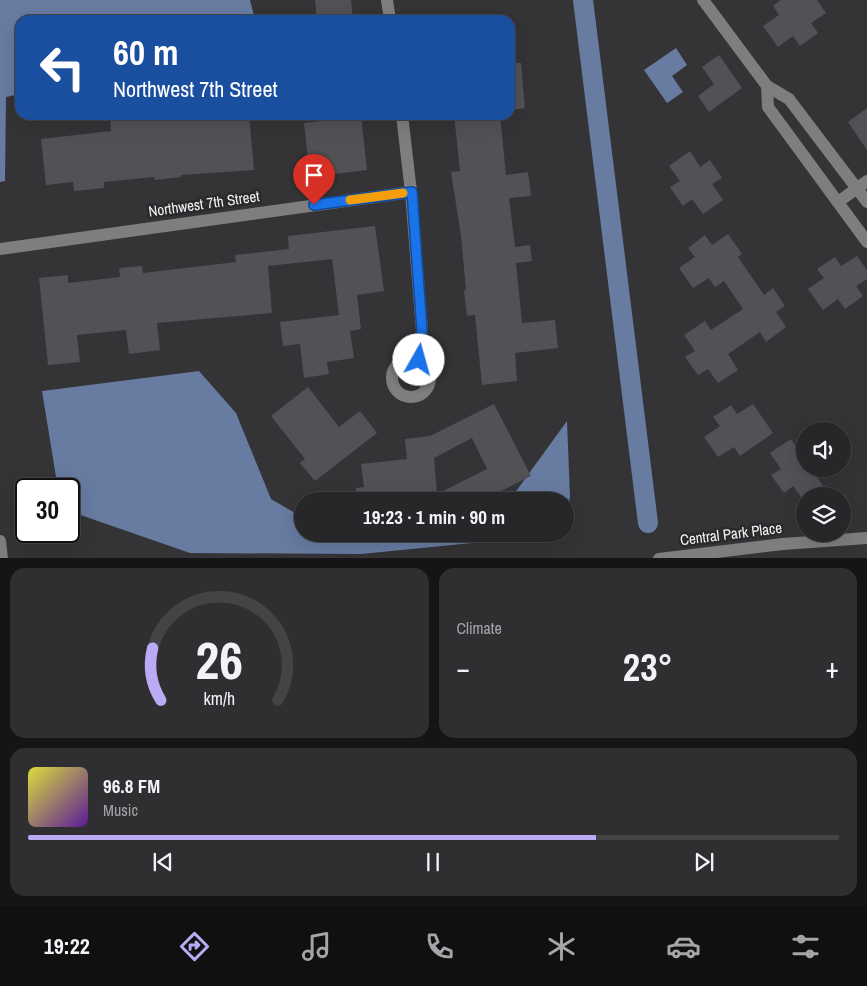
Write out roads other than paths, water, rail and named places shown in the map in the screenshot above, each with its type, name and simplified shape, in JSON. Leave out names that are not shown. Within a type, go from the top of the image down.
[{"type":"street","points":[[387,0],[389,15]]},
{"type":"street","points":[[703,0],[767,86],[789,99],[862,184],[867,202]]},
{"type":"street","points":[[767,86],[768,107],[867,242]]},
{"type":"street","points":[[403,120],[412,192],[422,330],[419,360]]},
{"type":"street","points":[[838,202],[862,184]]},
{"type":"street","name":"Northwest 7th Street","points":[[0,249],[412,192]]},
{"type":"street","name":"Central Park Place","points":[[659,558],[782,544],[867,538]]},
{"type":"street","points":[[0,541],[2,558]]},
{"type":"water","points":[[0,0],[250,0],[254,15],[15,15],[15,95],[6,97],[5,181],[0,182]]},
{"type":"water","points":[[676,48],[687,65],[672,76],[683,92],[667,103],[644,70]]},
{"type":"water","points":[[199,371],[236,413],[271,499],[294,512],[294,542],[482,542],[361,554],[190,553],[80,515],[80,478],[56,478],[42,391]]},
{"type":"water","points":[[567,421],[570,492],[516,492]]},
{"type":"waterway","points":[[583,0],[648,523]]}]
